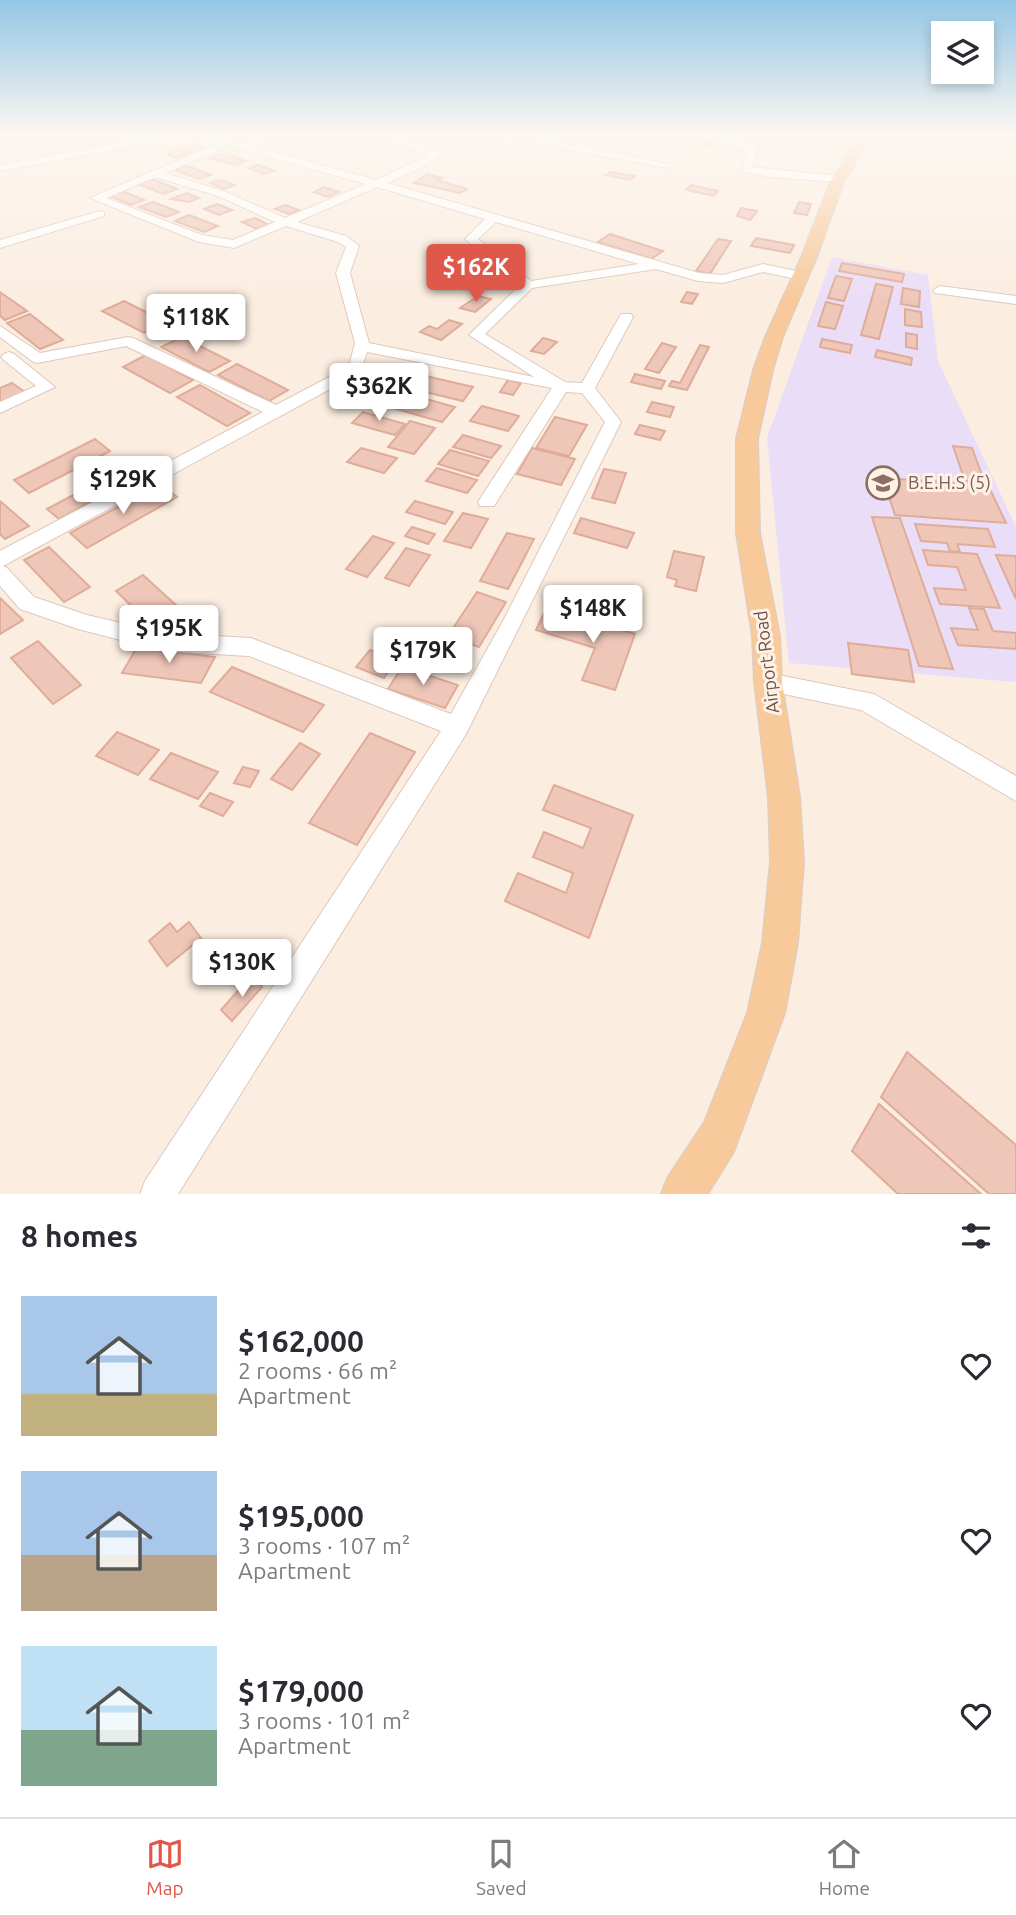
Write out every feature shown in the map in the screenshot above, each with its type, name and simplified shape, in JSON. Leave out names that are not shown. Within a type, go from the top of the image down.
[{"type":"main road","name":"Airport Road","points":[[684,1194],[719,1137],[743,1077],[765,1013],[780,943],[786,862],[784,797],[768,682],[766,636],[748,533],[747,439],[763,370],[834,190]]},
{"type":"street","points":[[117,190],[96,198],[199,238],[233,244],[361,190]]},
{"type":"street","points":[[208,190],[285,222],[342,239],[354,246],[343,273],[362,346],[357,363],[339,378]]},
{"type":"street","points":[[394,190],[711,279],[763,268],[801,276]]},
{"type":"street","points":[[3,241],[100,214]]},
{"type":"street","points":[[493,218],[471,239],[528,285]]},
{"type":"street","points":[[561,387],[476,335],[528,285],[657,265]]},
{"type":"street","points":[[940,290],[1016,300]]},
{"type":"street","points":[[587,388],[626,317]]},
{"type":"street","points":[[0,330],[37,358],[128,341],[275,411]]},
{"type":"street","points":[[362,346],[561,387],[587,388]]},
{"type":"street","points":[[4,358],[26,349]]},
{"type":"street","points":[[0,560],[339,378],[405,355]]},
{"type":"street","points":[[0,408],[47,387],[4,358]]},
{"type":"street","points":[[487,502],[561,387]]},
{"type":"street","points":[[158,1194],[457,727],[513,622],[613,422],[587,388]]},
{"type":"street","points":[[0,573],[27,603],[86,624],[163,642],[251,647],[457,727]]},
{"type":"street","points":[[768,682],[866,701],[1016,789]]},
{"type":"shaded area","name":"B.E.H.S (5)","points":[[832,257],[928,275],[938,361],[1016,527],[1016,682],[789,663],[767,438]]},
{"type":"building","points":[[120,190],[144,200],[131,205],[107,195]]},
{"type":"building","points":[[152,190],[175,190],[163,194]]},
{"type":"building","points":[[332,190],[339,192],[328,197],[314,192]]},
{"type":"building","points":[[445,190],[466,190],[460,193]]},
{"type":"building","points":[[686,190],[712,190],[718,191],[714,196]]},
{"type":"building","points":[[187,193],[199,198],[189,202],[171,199]]},
{"type":"building","points":[[153,202],[179,212],[166,217],[139,207]]},
{"type":"building","points":[[799,202],[811,204],[807,215],[794,213]]},
{"type":"building","points":[[217,204],[232,210],[219,215],[204,209]]},
{"type":"building","points":[[285,205],[299,210],[289,214],[275,209]]},
{"type":"building","points":[[741,208],[757,211],[750,220],[737,216]]},
{"type":"building","points":[[189,215],[218,226],[204,232],[175,221]]},
{"type":"building","points":[[255,218],[269,225],[257,229],[242,222]]},
{"type":"building","points":[[610,234],[663,251],[651,259],[598,242]]},
{"type":"building","points":[[756,238],[794,245],[790,253],[751,246]]},
{"type":"building","points":[[718,239],[731,241],[710,274],[696,271]]},
{"type":"building","points":[[842,263],[904,274],[902,282],[839,271]]},
{"type":"building","points":[[836,276],[852,279],[844,301],[828,298]]},
{"type":"building","points":[[876,284],[893,287],[879,339],[861,335]]},
{"type":"building","points":[[903,288],[920,291],[919,307],[901,304]]},
{"type":"building","points":[[0,292],[27,311],[5,320],[0,316]]},
{"type":"building","points":[[687,292],[698,294],[692,304],[681,302]]},
{"type":"building","points":[[478,296],[491,299],[475,312],[460,308]]},
{"type":"building","points":[[124,301],[166,322],[144,333],[102,311]]},
{"type":"building","points":[[826,302],[843,306],[835,329],[818,326]]},
{"type":"building","points":[[905,309],[921,312],[922,327],[905,325]]},
{"type":"building","points":[[30,314],[63,340],[40,349],[7,323]]},
{"type":"building","points":[[449,320],[462,324],[441,340],[420,332],[429,326],[437,329]]},
{"type":"building","points":[[906,333],[917,335],[917,349],[906,347]]},
{"type":"building","points":[[182,337],[230,361],[209,372],[161,347]]},
{"type":"building","points":[[543,338],[557,342],[544,354],[531,351]]},
{"type":"building","points":[[822,339],[852,345],[850,353],[820,347]]},
{"type":"building","points":[[662,343],[676,347],[659,373],[645,369]]},
{"type":"building","points":[[700,345],[709,347],[687,390],[669,386],[672,381],[680,383]]},
{"type":"building","points":[[877,350],[912,358],[911,365],[875,357]]},
{"type":"building","points":[[146,355],[193,380],[170,393],[123,367]]},
{"type":"building","points":[[237,364],[288,390],[269,401],[218,375]]},
{"type":"building","points":[[404,371],[473,387],[463,401],[392,384]]},
{"type":"building","points":[[635,374],[665,381],[661,389],[631,382]]},
{"type":"building","points":[[508,380],[521,383],[513,395],[500,392]]},
{"type":"building","points":[[12,383],[25,392],[0,403],[0,388]]},
{"type":"building","points":[[200,385],[250,413],[227,426],[177,397]]},
{"type":"building","points":[[390,389],[455,407],[442,422],[375,403]]},
{"type":"building","points":[[652,402],[674,407],[670,417],[647,412]]},
{"type":"building","points":[[482,406],[519,416],[508,431],[470,421]]},
{"type":"building","points":[[363,412],[405,424],[395,435],[352,423]]},
{"type":"building","points":[[555,417],[587,425],[569,456],[536,448]]},
{"type":"building","points":[[410,421],[435,428],[414,454],[388,447]]},
{"type":"building","points":[[640,425],[665,431],[660,440],[635,434]]},
{"type":"building","points":[[463,435],[501,446],[491,458],[453,447]]},
{"type":"building","points":[[95,439],[110,451],[29,493],[14,480]]},
{"type":"building","points":[[953,446],[972,448],[985,483],[965,481]]},
{"type":"building","points":[[361,448],[397,458],[384,473],[347,462]]},
{"type":"building","points":[[532,448],[575,459],[561,485],[517,474]]},
{"type":"building","points":[[450,450],[489,461],[478,476],[438,464]]},
{"type":"building","points":[[130,465],[142,474],[59,519],[47,509]]},
{"type":"building","points":[[437,468],[477,480],[467,493],[426,481]]},
{"type":"building","points":[[604,469],[626,473],[615,503],[592,498]]},
{"type":"building","points":[[883,478],[988,485],[1006,523],[895,515]]},
{"type":"building","points":[[160,484],[177,497],[87,548],[70,533]]},
{"type":"building","points":[[0,501],[29,526],[5,539],[0,534]]},
{"type":"building","points":[[415,501],[453,512],[445,524],[406,512]]},
{"type":"building","points":[[463,513],[488,519],[471,548],[444,541]]},
{"type":"building","points":[[872,517],[900,518],[953,669],[919,666]]},
{"type":"building","points":[[581,518],[634,533],[627,548],[574,533]]},
{"type":"building","points":[[915,524],[988,529],[995,547],[957,544],[960,552],[950,551],[947,543],[921,541]]},
{"type":"building","points":[[412,527],[435,534],[428,544],[405,536]]},
{"type":"building","points":[[507,533],[534,539],[508,589],[480,581]]},
{"type":"building","points":[[373,536],[394,543],[367,577],[346,569]]},
{"type":"building","points":[[49,547],[90,587],[64,602],[24,560]]},
{"type":"building","points":[[406,548],[430,555],[409,586],[385,578]]},
{"type":"building","points":[[923,550],[977,554],[1000,608],[940,604],[934,588],[966,590],[957,567],[928,565]]},
{"type":"building","points":[[674,551],[704,557],[696,591],[675,586],[677,580],[667,577]]},
{"type":"building","points":[[996,555],[1016,556],[1016,599]]},
{"type":"building","points":[[143,575],[188,616],[160,634],[116,591]]},
{"type":"building","points":[[477,592],[506,602],[479,647],[448,636]]},
{"type":"building","points":[[0,598],[23,620],[0,634]]},
{"type":"building","points":[[969,608],[984,609],[993,631],[1016,633],[1016,649],[958,645],[951,628],[978,630]]},
{"type":"building","points":[[546,609],[635,634],[615,690],[582,680],[595,648],[536,630]]},
{"type":"building","points":[[38,641],[81,685],[53,704],[11,658]]},
{"type":"building","points":[[848,643],[908,650],[914,682],[852,674]]},
{"type":"building","points":[[137,647],[215,657],[201,683],[122,673]]},
{"type":"building","points":[[370,650],[396,660],[384,678],[356,667]]},
{"type":"building","points":[[232,667],[324,705],[303,732],[210,692]]},
{"type":"building","points":[[402,667],[458,685],[445,708],[388,689]]},
{"type":"building","points":[[117,732],[159,750],[138,775],[96,756]]},
{"type":"building","points":[[370,733],[415,752],[357,845],[309,823]]},
{"type":"building","points":[[300,743],[320,754],[292,790],[271,779]]},
{"type":"building","points":[[171,753],[218,772],[198,799],[150,779]]},
{"type":"building","points":[[243,767],[259,771],[250,787],[234,783]]},
{"type":"building","points":[[554,785],[633,815],[589,938],[505,901],[518,873],[566,893],[573,873],[533,857],[544,832],[583,848],[591,828],[543,810]]},
{"type":"building","points":[[210,793],[233,802],[223,816],[200,806]]},
{"type":"building","points":[[189,922],[201,938],[167,966],[149,941],[170,923],[177,932]]},
{"type":"building","points":[[217,949],[226,958],[212,974],[202,965]]},
{"type":"building","points":[[251,976],[262,987],[232,1021],[221,1010]]},
{"type":"building","points":[[907,1052],[1016,1145],[1016,1194],[989,1194],[881,1097]]},
{"type":"building","points":[[879,1104],[981,1194],[898,1194],[852,1151]]},
{"type":"place","name":"B.E.H.S (5)","points":[[883,483]]}]
